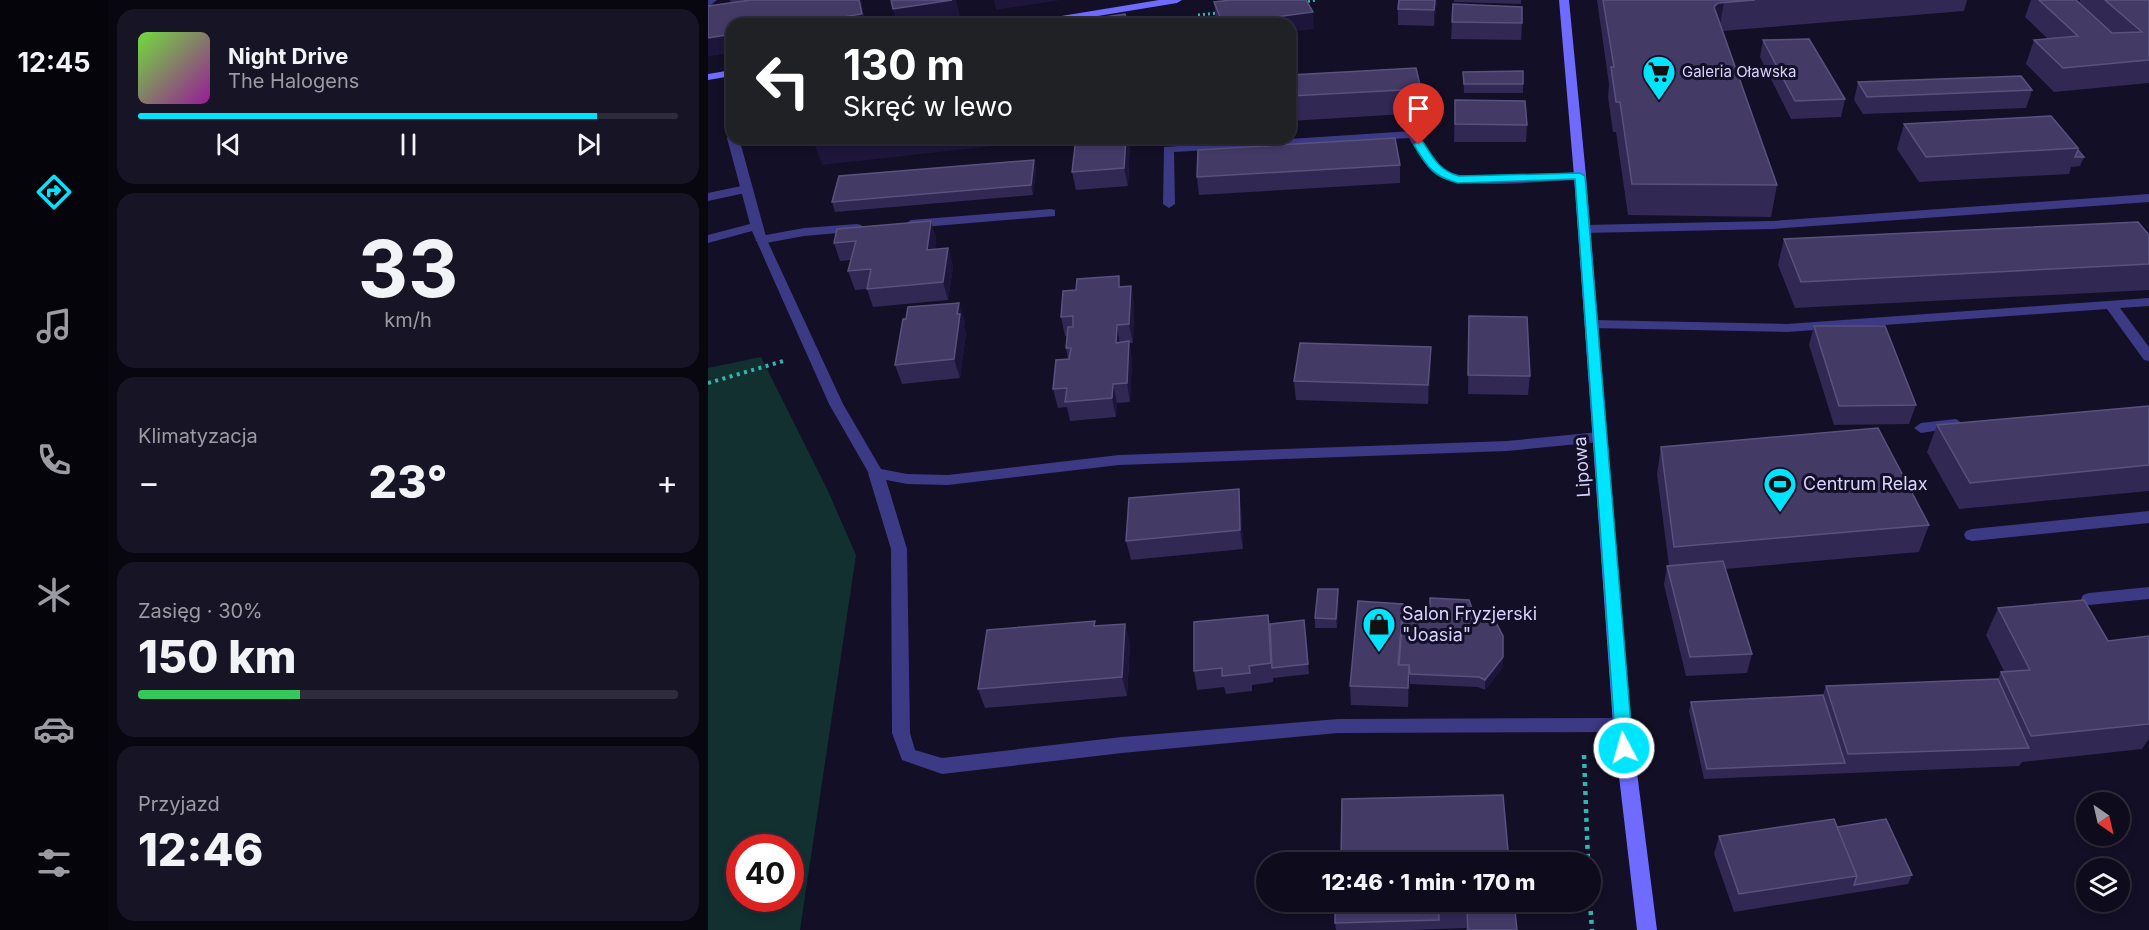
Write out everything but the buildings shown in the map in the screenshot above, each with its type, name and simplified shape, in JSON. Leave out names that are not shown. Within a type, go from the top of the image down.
[{"type":"street","points":[[708,4],[712,0]]},
{"type":"street","points":[[1068,18],[1177,0]]},
{"type":"street","name":"Lipowa","points":[[1564,0],[1592,324],[1622,725],[1647,930]]},
{"type":"street","points":[[708,77],[726,74]]},
{"type":"street","points":[[1296,138],[1412,134],[1433,166],[1451,178],[1580,176]]},
{"type":"street","points":[[735,144],[759,233],[836,404],[876,473],[899,549],[901,733],[908,755],[942,766],[1122,745],[1338,726],[1622,725]]},
{"type":"street","points":[[1169,144],[1169,204]]},
{"type":"street","points":[[708,197],[746,189]]},
{"type":"street","points":[[1584,229],[1772,225],[2149,198]]},
{"type":"street","points":[[898,225],[1051,213]]},
{"type":"street","points":[[708,238],[875,226]]},
{"type":"street","points":[[1592,324],[1787,328],[2149,302]]},
{"type":"street","points":[[2111,305],[2149,357]]},
{"type":"street","points":[[1920,428],[1966,424]]},
{"type":"street","points":[[876,473],[907,479],[948,480],[1119,460],[1507,446],[1599,437]]},
{"type":"street","points":[[1972,535],[2149,517]]},
{"type":"street","points":[[2090,599],[2149,593]]},
{"type":"path","points":[[708,383],[813,352]]},
{"type":"path","points":[[1591,912],[1592,930]]},
{"type":"green space","points":[[761,357],[828,491],[856,555],[804,903],[804,834],[726,834],[726,912],[803,912],[800,930],[708,930],[708,368]]},
{"type":"place","name":"Galeria Oławska","points":[[1659,101]]},
{"type":"place","name":"Centrum Relax","points":[[1780,513]]},
{"type":"place","name":"Salon Fryzjerski \"Joasia\"","points":[[1379,653]]},
{"type":"route","points":[[1419,145],[1433,166],[1444,175],[1458,179],[1580,176],[1624,748]]}]
